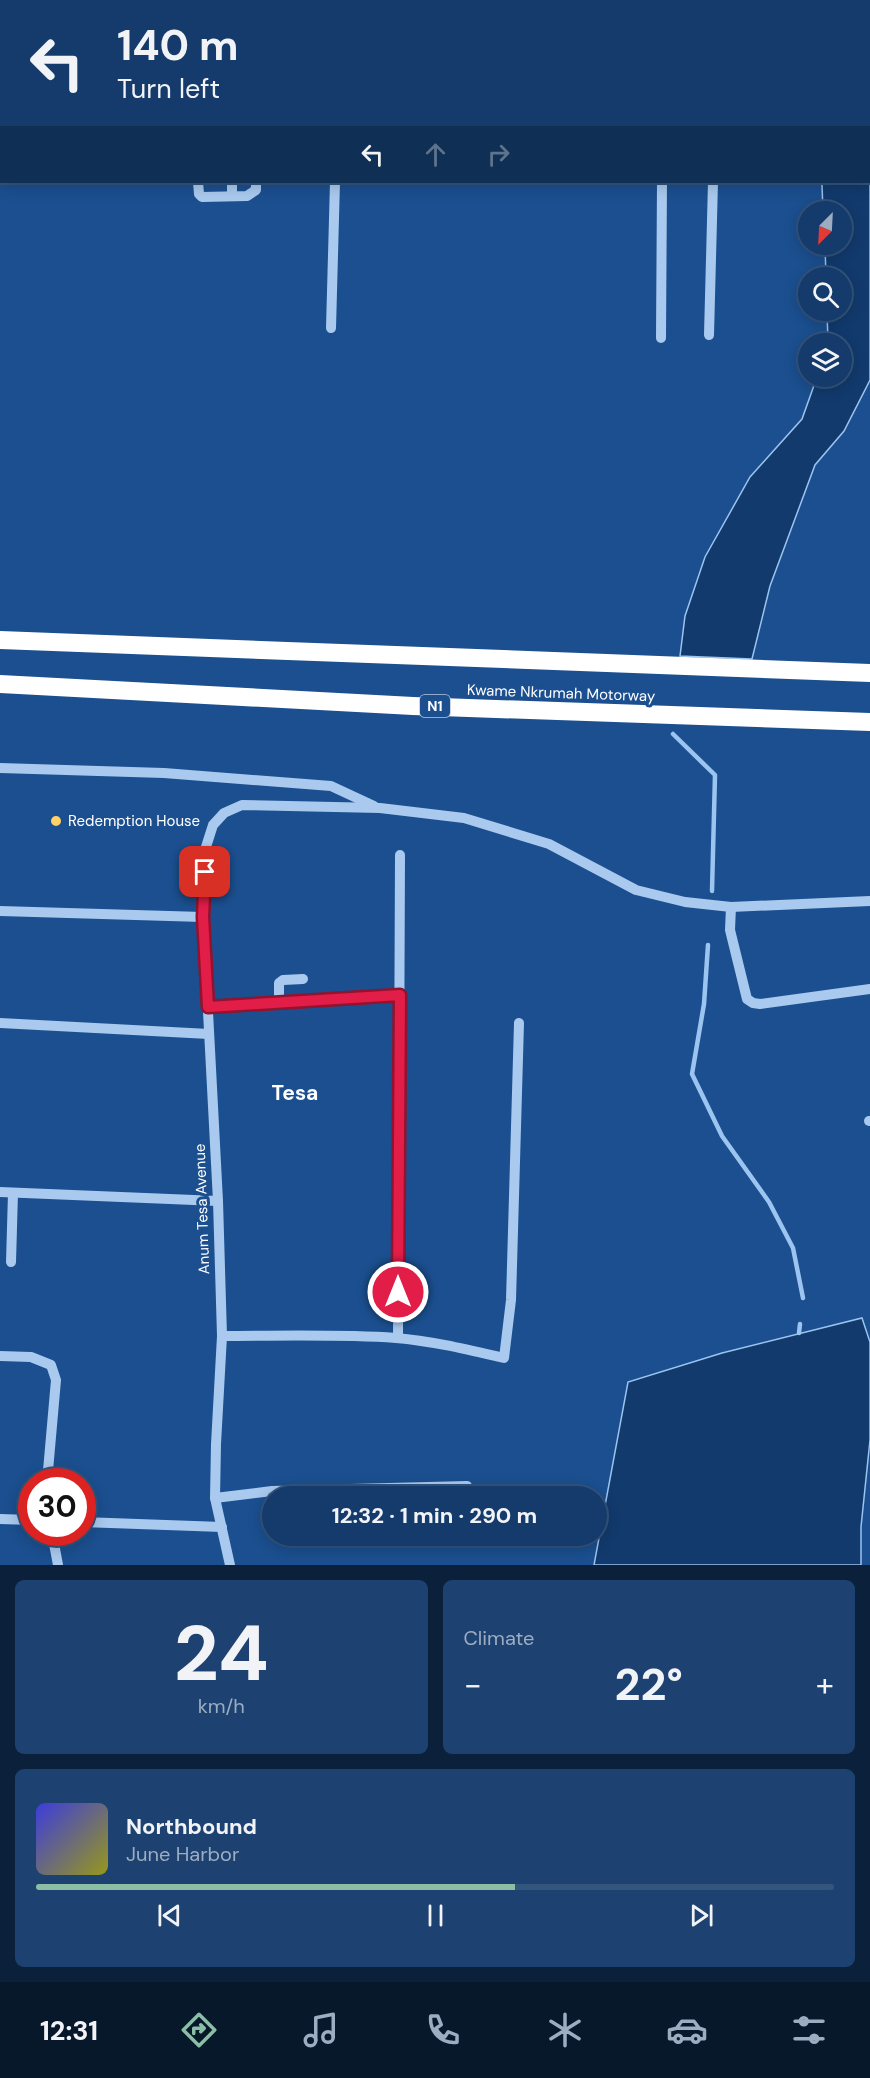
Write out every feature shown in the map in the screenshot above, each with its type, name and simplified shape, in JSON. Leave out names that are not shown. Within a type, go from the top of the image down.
[{"type":"highway","name":"Kwame Nkrumah Motorway","points":[[0,640],[870,673]]},
{"type":"highway","name":"Kwame Nkrumah Motorway","points":[[0,684],[413,706],[870,722]]},
{"type":"street","points":[[198,183],[199,194],[202,196],[252,194],[256,190],[256,183]]},
{"type":"street","points":[[232,183],[232,196]]},
{"type":"street","points":[[331,328],[335,183]]},
{"type":"street","points":[[661,338],[662,183]]},
{"type":"street","points":[[709,335],[713,183]]},
{"type":"street","points":[[0,768],[164,773],[331,786],[380,808],[464,818],[549,844],[636,890],[685,902],[731,907],[870,901]]},
{"type":"street","name":"Anum Tesa Avenue","points":[[230,1565],[215,1498],[222,1336],[218,1201],[203,917],[206,850],[213,825],[224,813],[242,805],[380,808]]},
{"type":"street","points":[[398,1338],[400,855]]},
{"type":"street","points":[[731,907],[730,930],[747,999],[753,1003],[760,1004],[870,989]]},
{"type":"street","points":[[0,911],[203,917]]},
{"type":"street","points":[[279,1002],[279,982],[303,980]]},
{"type":"street","points":[[208,1007],[400,995]]},
{"type":"street","points":[[0,1023],[209,1034]]},
{"type":"street","points":[[222,1336],[398,1338],[504,1358],[510,1300],[519,1023]]},
{"type":"street","points":[[0,1192],[218,1201]]},
{"type":"street","points":[[11,1262],[13,1193]]},
{"type":"street","points":[[0,1356],[31,1357],[51,1365],[56,1380],[47,1468]]},
{"type":"street","points":[[215,1498],[262,1493]]},
{"type":"street","points":[[0,1519],[18,1520]]},
{"type":"street","points":[[96,1522],[222,1527]]},
{"type":"street","points":[[54,1546],[58,1565]]},
{"type":"water","points":[[823,183],[870,183],[870,380],[844,431],[815,465],[770,586],[752,659],[680,656],[685,616],[705,557],[750,477],[802,419],[813,387],[852,387],[852,333],[828,333],[827,321],[852,321],[852,267],[826,267],[825,255],[852,255],[852,201],[823,201]]},
{"type":"water","points":[[862,1318],[870,1342],[870,1440],[861,1527],[861,1565],[594,1565],[598,1546],[607,1546],[607,1495],[628,1382],[722,1353]]},
{"type":"waterway","points":[[673,734],[715,775],[712,891]]},
{"type":"waterway","points":[[708,945],[704,1004],[692,1074],[722,1136],[769,1202],[793,1248],[803,1298]]},
{"type":"waterway","points":[[799,1333],[800,1324]]},
{"type":"place","name":"Redemption House","points":[[56,821]]},
{"type":"district","name":"Tesa","points":[[295,1093]]},
{"type":"route","points":[[205,872],[203,917],[208,1007],[400,995],[398,1292]]}]
